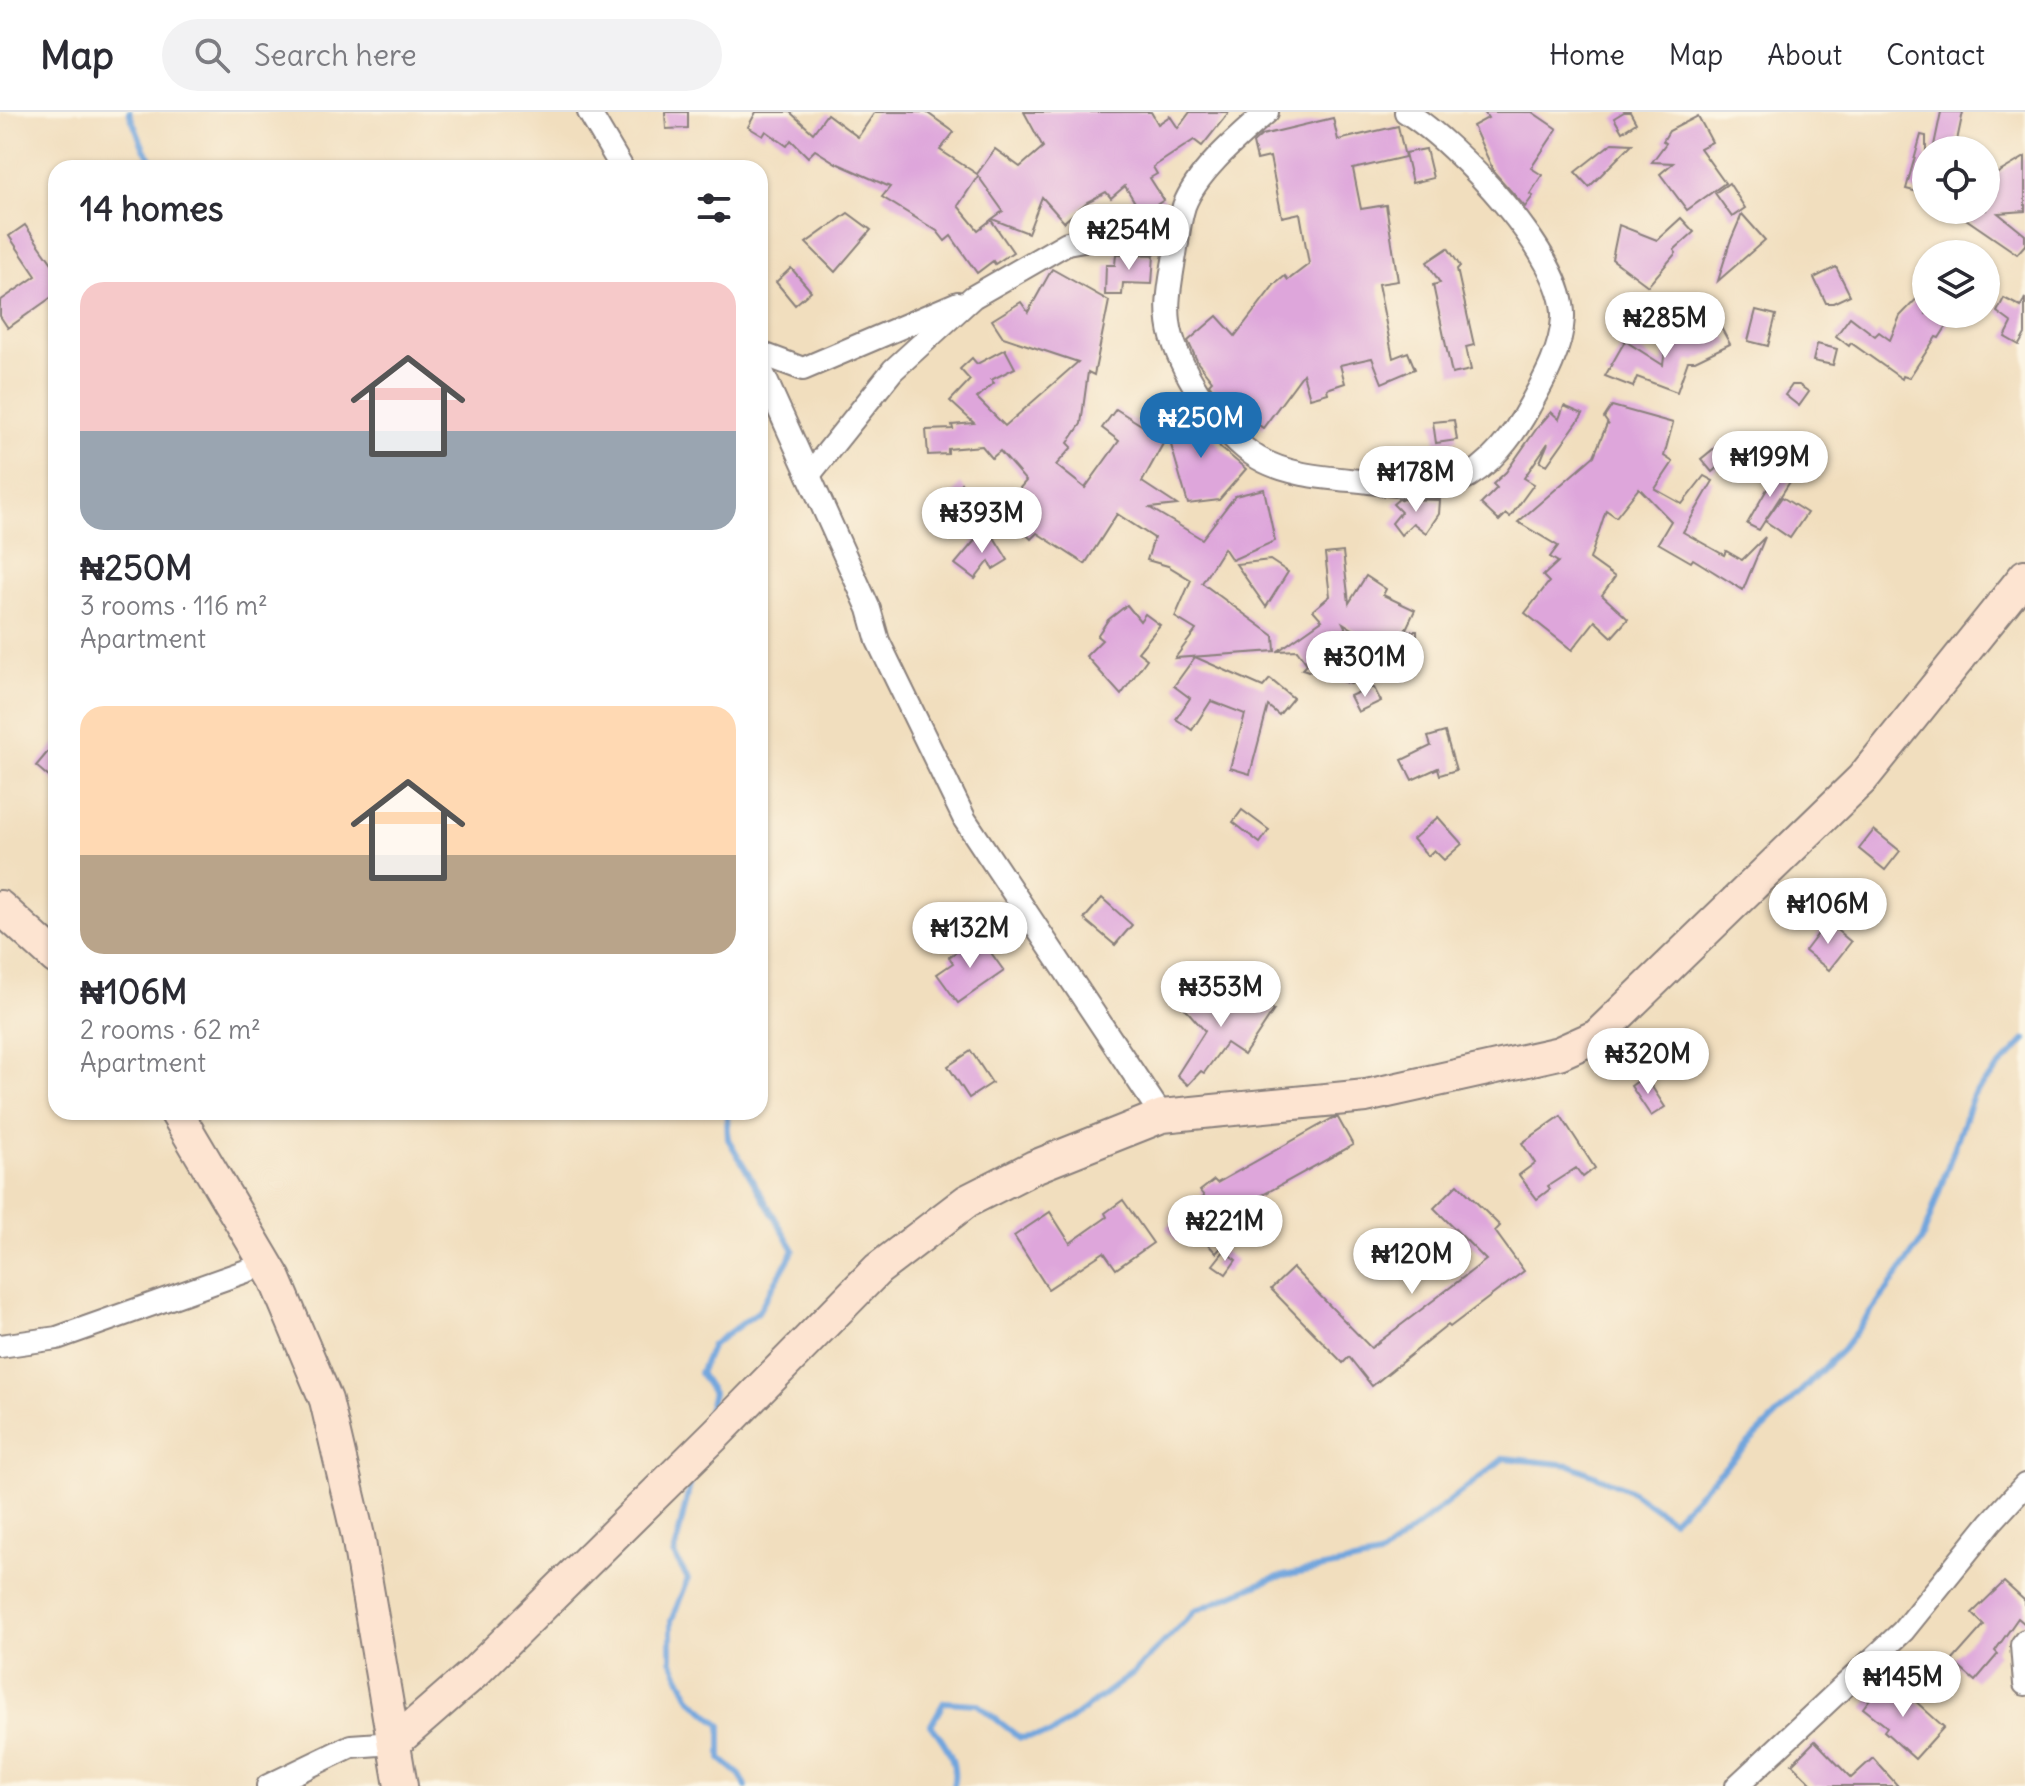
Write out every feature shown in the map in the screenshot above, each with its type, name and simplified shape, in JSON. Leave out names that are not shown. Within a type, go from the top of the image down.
[{"type":"street","points":[[589,112],[617,160]]},
{"type":"street","points":[[1267,112],[1218,158],[1185,204],[1167,304],[1169,327],[1178,356],[1189,379],[1241,444],[1259,459],[1292,471],[1404,486],[1458,481],[1477,470],[1501,448],[1526,413],[1550,370],[1563,316],[1558,288],[1545,257],[1476,172],[1422,122],[1406,112]]},
{"type":"street","points":[[768,356],[803,369],[973,297],[1067,243],[1089,239],[1177,242]]},
{"type":"street","points":[[809,475],[893,370],[973,297]]},
{"type":"street","points":[[768,385],[869,609],[878,641],[965,820],[1162,1116]]},
{"type":"street","points":[[268,1786],[351,1746],[394,1743],[474,1673],[878,1269],[967,1201],[1034,1167],[1162,1116],[1366,1096],[1559,1053],[1597,1036],[1862,779],[2025,576]]},
{"type":"street","points":[[0,907],[48,951]]},
{"type":"street","points":[[181,1120],[266,1264],[326,1400],[358,1536],[401,1786]]},
{"type":"street","points":[[0,1346],[57,1338],[266,1264]]},
{"type":"street","points":[[1737,1786],[1903,1631],[2025,1485]]},
{"type":"street","points":[[2025,1641],[2022,1645],[2025,1684]]},
{"type":"building","points":[[665,112],[688,112],[688,128],[666,129]]},
{"type":"building","points":[[756,112],[790,112],[813,133],[827,114],[858,137],[875,112],[926,112],[954,132],[940,150],[977,174],[995,149],[1020,167],[1043,147],[1024,112],[1151,112],[1158,124],[1170,116],[1178,128],[1190,112],[1229,112],[1202,146],[1194,140],[1153,167],[1157,174],[1150,178],[1164,200],[1142,214],[1125,186],[1111,198],[1106,192],[1087,202],[1064,222],[1042,197],[1028,233],[992,219],[1003,211],[978,176],[958,206],[978,230],[991,220],[1013,252],[977,273],[951,236],[945,241],[937,231],[882,197],[890,187],[815,150],[808,157],[791,140],[787,146],[766,131],[763,136],[748,127]]},
{"type":"building","points":[[1484,112],[1532,112],[1557,129],[1531,168],[1542,175],[1525,207],[1494,172],[1473,126],[1488,118]]},
{"type":"building","points":[[1630,112],[1636,123],[1622,132],[1614,118]]},
{"type":"building","points":[[1941,112],[1963,112],[1958,136],[1936,136]]},
{"type":"building","points":[[1698,116],[1712,142],[1700,148],[1725,183],[1687,210],[1660,174],[1673,163],[1652,162],[1666,143],[1663,141],[1669,131]]},
{"type":"building","points":[[1333,118],[1338,140],[1398,126],[1405,157],[1353,169],[1361,209],[1386,205],[1398,281],[1378,284],[1393,358],[1408,352],[1415,369],[1382,383],[1372,358],[1340,365],[1345,383],[1327,389],[1328,393],[1310,398],[1303,374],[1263,428],[1222,398],[1220,400],[1188,341],[1217,316],[1235,336],[1274,285],[1285,276],[1288,280],[1309,264],[1300,213],[1282,217],[1270,157],[1257,160],[1253,143],[1262,135]]},
{"type":"building","points":[[1612,143],[1632,144],[1589,187],[1575,172]]},
{"type":"building","points":[[1426,149],[1433,178],[1412,183],[1405,153]]},
{"type":"building","points":[[2025,157],[2025,211],[2000,213],[2000,172]]},
{"type":"building","points":[[1912,167],[1912,190],[1906,189]]},
{"type":"building","points":[[1729,183],[1745,208],[1732,217],[1715,193]]},
{"type":"building","points":[[848,213],[871,230],[835,272],[806,243]]},
{"type":"building","points":[[1742,214],[1765,240],[1718,281],[1730,242]]},
{"type":"building","points":[[2000,215],[2025,235],[2025,245],[2017,254],[1973,224],[2000,224]]},
{"type":"building","points":[[1681,218],[1694,232],[1674,250],[1676,253],[1648,286],[1612,259],[1619,225],[1657,240]]},
{"type":"building","points":[[25,225],[48,258],[48,300],[8,328],[0,316],[0,301],[36,276],[9,236]]},
{"type":"building","points":[[1448,248],[1460,266],[1457,269],[1474,345],[1466,347],[1471,370],[1452,374],[1433,285],[1440,283],[1427,262]]},
{"type":"building","points":[[1116,254],[1154,255],[1152,284],[1123,283],[1122,295],[1105,295],[1106,265],[1115,265]]},
{"type":"building","points":[[1836,267],[1850,295],[1826,303],[1814,278]]},
{"type":"building","points":[[791,268],[811,291],[795,305],[776,282]]},
{"type":"building","points":[[1052,269],[1109,301],[1094,375],[1088,372],[1081,424],[1068,443],[1072,447],[1056,465],[1085,488],[1119,441],[1102,428],[1116,409],[1165,440],[1142,482],[1177,505],[1150,508],[1202,539],[1235,496],[1264,489],[1275,541],[1232,560],[1224,548],[1202,583],[1274,636],[1275,651],[1175,658],[1196,630],[1175,617],[1191,580],[1168,566],[1147,560],[1154,538],[1117,514],[1085,564],[1037,533],[1031,539],[1001,510],[1026,481],[1000,451],[992,458],[982,446],[948,449],[948,454],[928,455],[926,430],[953,429],[952,425],[974,423],[950,401],[970,380],[960,369],[972,358],[977,364],[1005,349],[1015,368],[991,380],[994,383],[977,398],[1005,426],[1078,362],[1003,337],[992,320],[1021,302],[1028,312]]},
{"type":"building","points":[[2004,298],[2021,307],[2025,298],[2025,334],[2019,345],[2005,337],[2012,323],[2000,314]]},
{"type":"building","points":[[1912,304],[1912,328],[1945,328],[1909,378],[1903,376],[1902,379],[1836,336],[1850,317],[1875,336],[1879,332],[1890,340],[1900,316]]},
{"type":"building","points":[[1756,310],[1776,315],[1768,346],[1748,341]]},
{"type":"building","points":[[1719,324],[1730,344],[1695,361],[1688,361],[1677,392],[1637,377],[1633,387],[1605,376],[1625,341],[1663,365],[1666,341],[1683,342]]},
{"type":"building","points":[[1817,344],[1837,349],[1833,365],[1813,361]]},
{"type":"building","points":[[1792,385],[1799,385],[1809,392],[1799,406],[1785,395]]},
{"type":"building","points":[[1189,404],[1221,448],[1246,469],[1219,500],[1188,504],[1167,431]]},
{"type":"building","points":[[1564,406],[1583,414],[1547,465],[1540,462],[1548,443],[1524,478],[1534,484],[1510,517],[1506,514],[1499,521],[1481,504],[1497,488],[1493,484],[1506,472],[1537,428],[1551,412],[1559,419]]},
{"type":"building","points":[[1612,406],[1673,423],[1664,456],[1673,462],[1655,489],[1682,504],[1704,476],[1713,481],[1683,532],[1724,555],[1726,551],[1742,560],[1765,537],[1743,590],[1693,559],[1691,562],[1658,543],[1671,521],[1639,488],[1616,517],[1606,510],[1590,559],[1615,577],[1602,595],[1628,619],[1612,637],[1595,621],[1572,650],[1525,613],[1549,582],[1543,576],[1558,562],[1550,557],[1558,546],[1518,522],[1594,456],[1609,425],[1604,418]]},
{"type":"building","points":[[1454,420],[1457,440],[1436,443],[1433,422]]},
{"type":"building","points":[[1717,446],[1727,459],[1712,472],[1701,459]]},
{"type":"building","points":[[1779,468],[1793,477],[1759,530],[1747,524]]},
{"type":"building","points":[[961,483],[971,499],[957,520],[942,509]]},
{"type":"building","points":[[1782,497],[1807,513],[1790,538],[1765,521]]},
{"type":"building","points":[[1399,499],[1440,500],[1439,514],[1426,533],[1413,523],[1401,535],[1392,523],[1401,512],[1393,504]]},
{"type":"building","points":[[987,526],[1008,560],[993,569],[989,561],[975,579],[955,564]]},
{"type":"building","points":[[1343,552],[1349,603],[1366,576],[1386,589],[1383,595],[1415,610],[1405,631],[1417,631],[1417,670],[1343,623],[1360,657],[1351,684],[1302,669],[1307,664],[1297,650],[1278,651],[1322,620],[1313,610],[1330,596],[1325,554]]},
{"type":"building","points":[[1270,560],[1288,572],[1266,607],[1236,564]]},
{"type":"building","points":[[1127,605],[1140,621],[1145,614],[1160,625],[1138,652],[1147,659],[1121,695],[1086,656],[1102,640],[1097,636],[1108,620]]},
{"type":"building","points":[[1195,657],[1263,687],[1270,679],[1293,698],[1279,715],[1268,706],[1250,774],[1230,768],[1245,714],[1211,701],[1192,730],[1176,719],[1190,698],[1174,686]]},
{"type":"building","points":[[1374,688],[1381,701],[1358,712],[1350,696]]},
{"type":"building","points":[[1445,732],[1456,770],[1440,775],[1438,768],[1412,780],[1402,760],[1431,746],[1428,737]]},
{"type":"building","points":[[48,752],[48,776],[36,766]]},
{"type":"building","points":[[1242,810],[1269,830],[1260,843],[1233,822]]},
{"type":"building","points":[[1438,817],[1462,844],[1444,860],[1434,850],[1428,856],[1413,839]]},
{"type":"building","points":[[1874,830],[1900,851],[1885,870],[1859,849]]},
{"type":"building","points":[[1102,898],[1132,925],[1115,945],[1084,919]]},
{"type":"building","points":[[1827,922],[1851,942],[1829,970],[1805,951]]},
{"type":"building","points":[[979,936],[1004,971],[958,1003],[937,974],[953,963],[949,957]]},
{"type":"building","points":[[1204,983],[1222,1004],[1225,999],[1244,1012],[1255,996],[1274,1010],[1244,1055],[1226,1043],[1204,1073],[1201,1071],[1188,1085],[1177,1075],[1205,1031],[1181,1004]]},
{"type":"building","points":[[971,1051],[992,1083],[969,1098],[948,1066]]},
{"type":"building","points":[[1645,1076],[1665,1107],[1651,1116],[1631,1086]]},
{"type":"building","points":[[1561,1116],[1595,1168],[1583,1177],[1576,1168],[1548,1186],[1550,1189],[1537,1199],[1519,1175],[1535,1163],[1522,1143]]},
{"type":"building","points":[[1338,1118],[1353,1145],[1239,1208],[1249,1217],[1216,1253],[1193,1228],[1176,1241],[1166,1228],[1204,1196],[1200,1191],[1214,1180],[1217,1183]]},
{"type":"building","points":[[1458,1184],[1500,1226],[1495,1231],[1524,1271],[1450,1327],[1448,1325],[1372,1386],[1349,1357],[1343,1363],[1271,1289],[1293,1268],[1371,1348],[1486,1260],[1434,1208]]},
{"type":"building","points":[[1123,1200],[1153,1243],[1116,1269],[1104,1252],[1048,1289],[1014,1236],[1050,1212],[1070,1243],[1107,1217],[1105,1213]]},
{"type":"building","points":[[1224,1251],[1236,1260],[1226,1274],[1213,1265]]},
{"type":"building","points":[[2004,1582],[2025,1601],[2025,1624],[2018,1618],[1995,1651],[1998,1654],[1975,1681],[1952,1661],[1984,1625],[1972,1613]]},
{"type":"building","points":[[1885,1679],[1944,1727],[1915,1759],[1884,1731],[1887,1727],[1863,1708]]},
{"type":"building","points":[[1815,1741],[1851,1778],[1873,1758],[1898,1786],[1814,1786],[1792,1764]]},
{"type":"waterway","points":[[129,112],[144,149],[152,160]]},
{"type":"waterway","points":[[953,1786],[952,1761],[931,1725],[944,1702],[977,1704],[1020,1738],[1051,1734],[1133,1673],[1195,1611],[1273,1578],[1379,1557],[1504,1458],[1570,1465],[1628,1489],[1672,1520],[1843,1349],[1888,1289],[1922,1240],[1973,1095],[2025,1040]]},
{"type":"waterway","points":[[703,1430],[713,1393],[700,1373],[712,1345],[758,1312],[794,1250],[728,1139],[727,1120]]},
{"type":"waterway","points":[[692,1476],[674,1555],[688,1579],[671,1621],[671,1660],[691,1699],[721,1725],[721,1759],[740,1775],[746,1786]]}]
